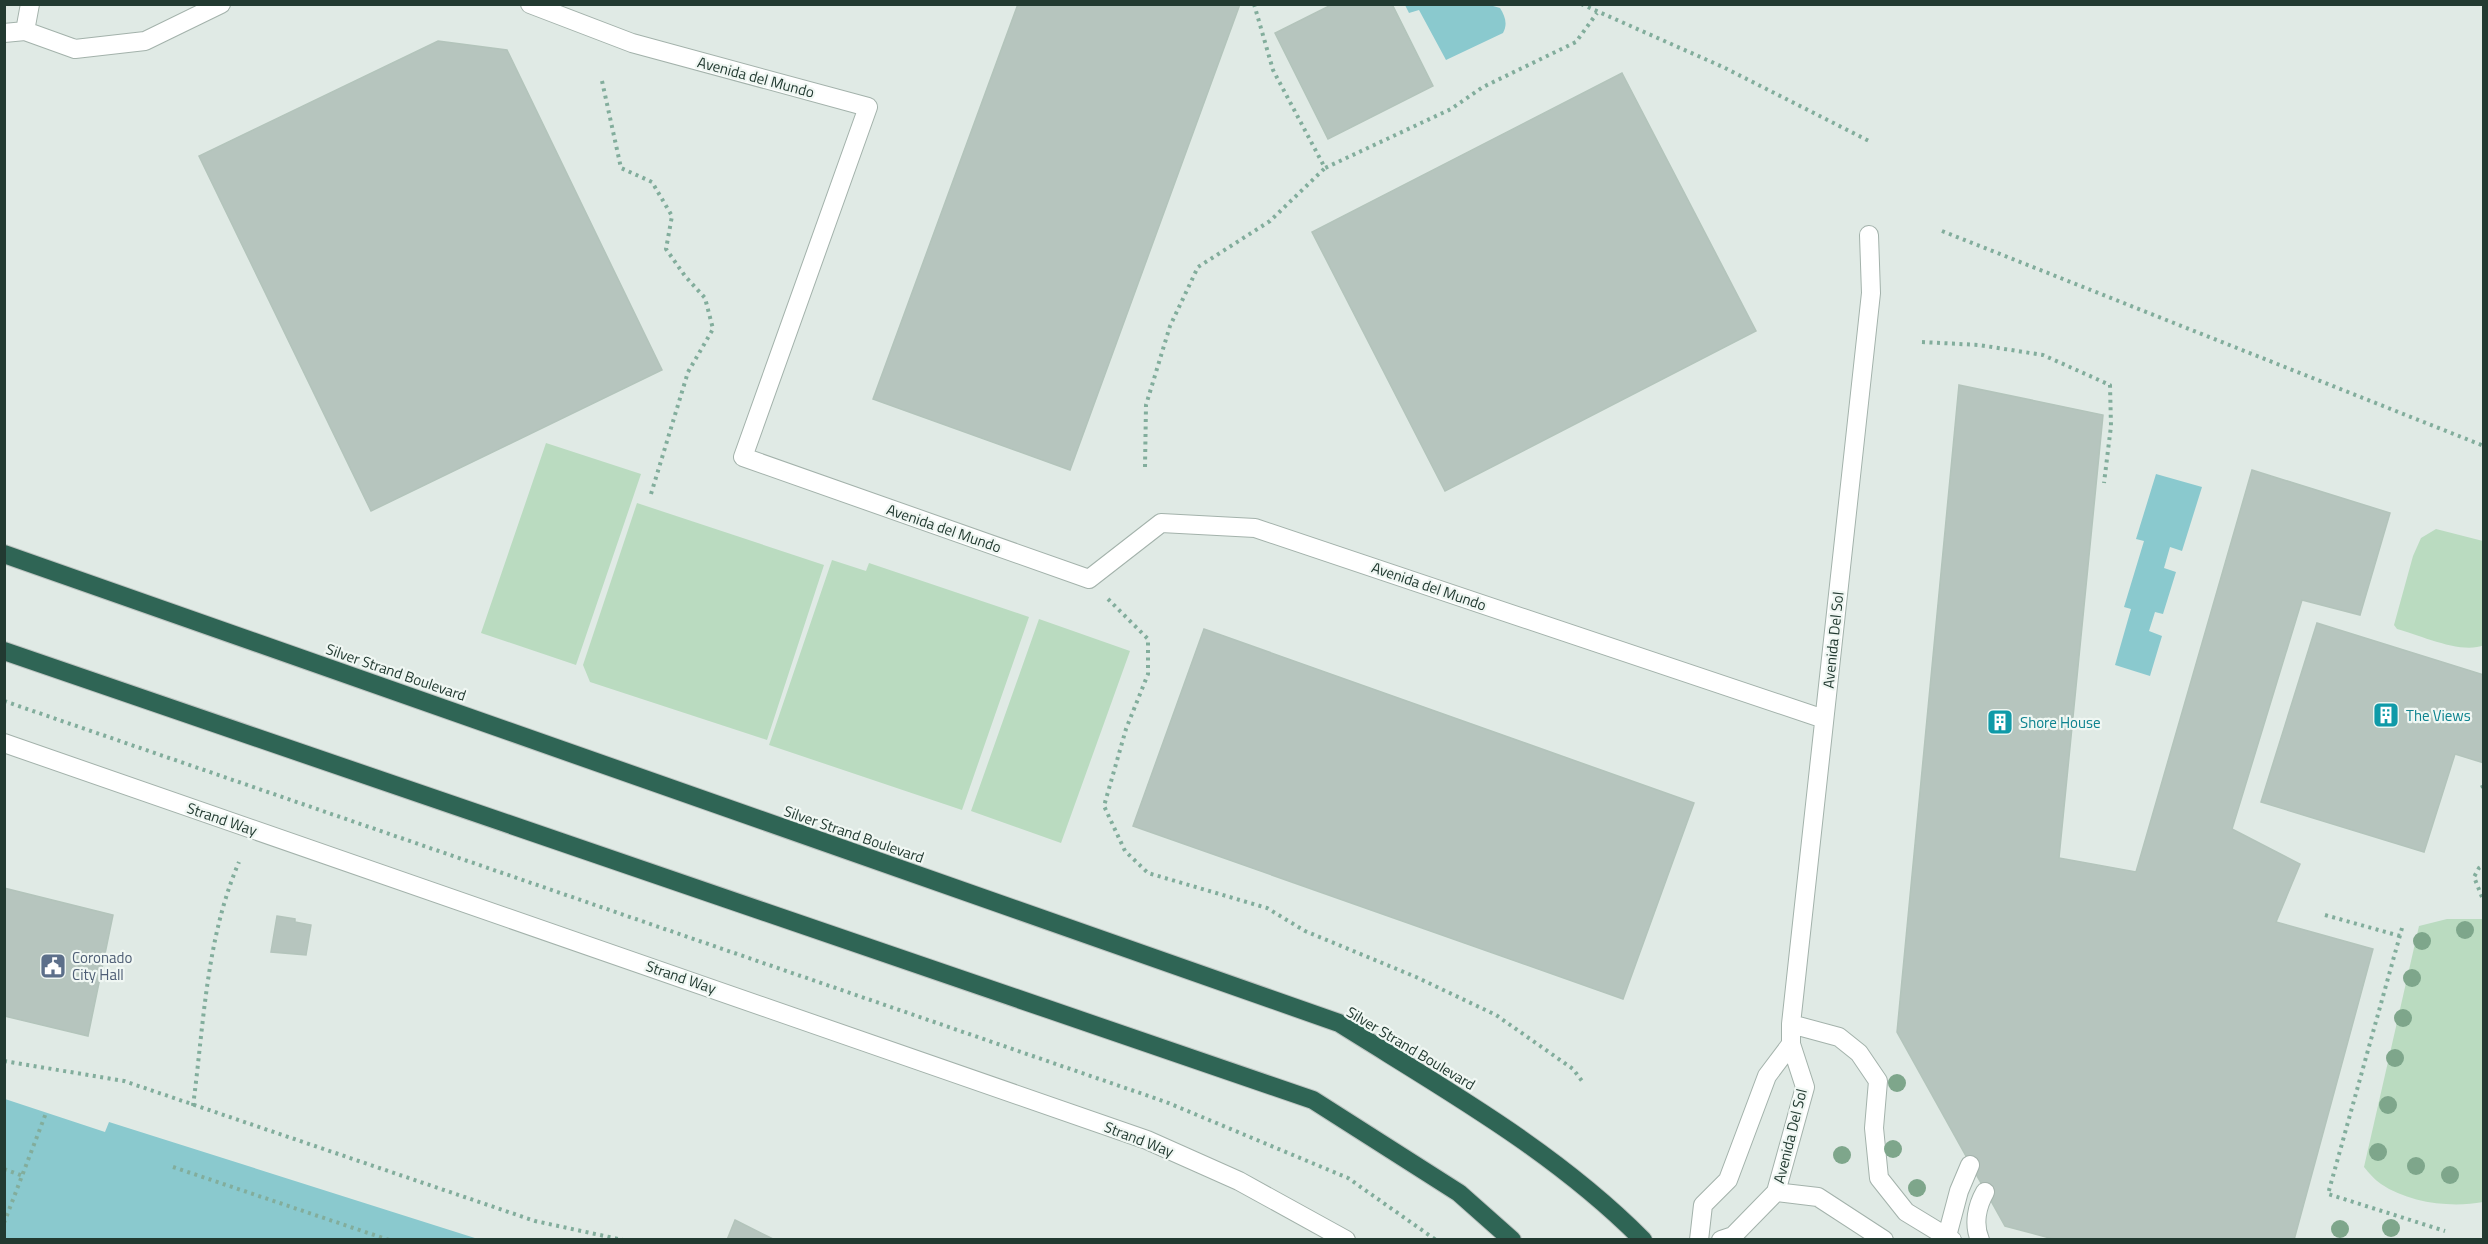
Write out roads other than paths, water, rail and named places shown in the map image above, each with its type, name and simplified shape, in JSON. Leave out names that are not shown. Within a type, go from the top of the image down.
[{"type":"highway","name":"Silver Strand Boulevard","points":[[4,554],[1339,1023],[1495,1121],[1602,1199],[1643,1239]]},
{"type":"highway","points":[[4,651],[1313,1100],[1459,1193],[1512,1239]]},
{"type":"street","points":[[25,31],[30,4]]},
{"type":"street","points":[[4,33],[25,31],[75,49],[145,41],[221,4]]},
{"type":"street","name":"Avenida del Mundo","points":[[530,4],[632,43],[868,107],[743,457],[1089,579],[1161,523],[1255,528],[1824,719]]},
{"type":"street","name":"Avenida Del Sol","points":[[1721,1239],[1733,1236],[1776,1192],[1805,1087],[1791,1044],[1791,1024],[1870,293],[1869,235]]},
{"type":"street","name":"Strand Way","points":[[4,743],[1147,1140],[1239,1180],[1346,1239]]},
{"type":"street","points":[[1791,1024],[1839,1037],[1859,1053],[1878,1081],[1874,1128],[1879,1178],[1906,1212],[1949,1238],[1959,1191],[1970,1165]]},
{"type":"street","points":[[1699,1239],[1703,1206],[1728,1180],[1767,1076],[1791,1044]]},
{"type":"street","points":[[1776,1192],[1818,1197],[1884,1239]]},
{"type":"street","points":[[1980,1239],[1976,1229],[1980,1202],[1985,1192]]},
{"type":"water","points":[[1486,4],[1500,8],[1506,23],[1503,33],[1446,60],[1419,10],[1409,13],[1405,5]]},
{"type":"water","points":[[2156,474],[2202,487],[2182,551],[2170,547],[2164,568],[2176,572],[2163,614],[2155,612],[2149,631],[2162,636],[2150,676],[2115,665],[2131,609],[2124,607],[2144,541],[2136,539]]},
{"type":"water","points":[[5,1099],[105,1132],[109,1122],[478,1239],[5,1239]]},
{"type":"place","name":"The Views","points":[[2386,715]]},
{"type":"place","name":"Shore House","points":[[2000,722]]},
{"type":"place","name":"Coronado City Hall","points":[[53,966]]}]
